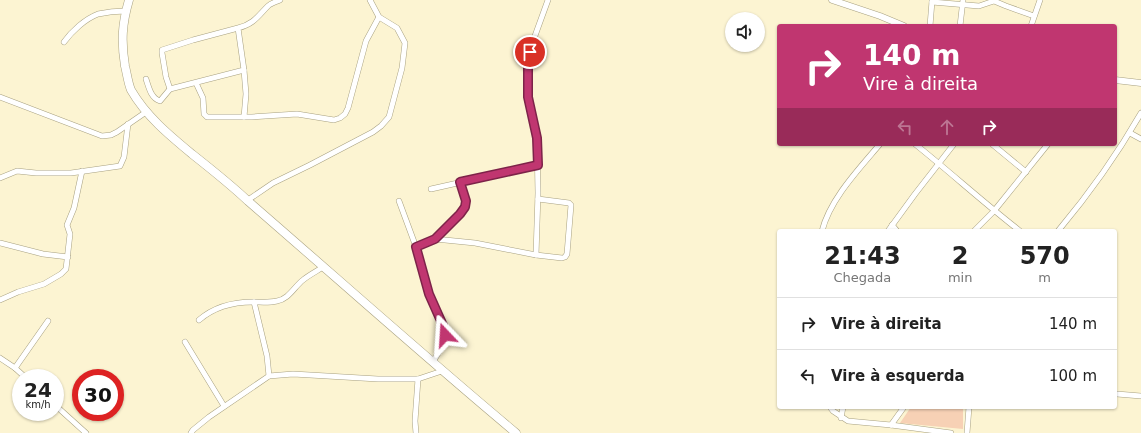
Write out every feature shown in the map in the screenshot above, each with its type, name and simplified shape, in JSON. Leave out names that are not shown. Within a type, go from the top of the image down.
[{"type":"highway","points":[[128,0],[122,36],[122,46],[131,89],[146,112],[160,127],[248,200],[442,371],[516,433]]},
{"type":"street","points":[[170,89],[166,77],[162,50],[245,26],[254,21],[270,4],[280,0]]},
{"type":"street","points":[[248,200],[273,183],[310,166],[373,132],[389,117],[402,68],[405,43],[397,28],[379,17],[370,0]]},
{"type":"street","points":[[536,255],[538,199],[537,138],[528,97],[528,60],[532,44],[548,0]]},
{"type":"street","points":[[832,0],[899,24]]},
{"type":"street","points":[[1032,24],[1040,0]]},
{"type":"street","points":[[930,24],[932,1],[962,2],[979,6],[994,1],[1034,16]]},
{"type":"street","points":[[960,24],[962,2]]},
{"type":"street","points":[[64,42],[85,22],[97,15],[112,11],[126,11]]},
{"type":"street","points":[[196,83],[204,98],[204,114],[206,117],[244,117],[297,114],[334,120],[340,118],[345,114],[348,108],[366,41],[379,17]]},
{"type":"street","points":[[238,28],[246,94],[244,117]]},
{"type":"street","points":[[146,79],[153,97],[160,101],[170,89],[244,70]]},
{"type":"street","points":[[1117,80],[1141,83]]},
{"type":"street","points":[[0,97],[102,136],[111,135],[146,112]]},
{"type":"street","points":[[1060,229],[1106,169],[1130,133],[1141,113]]},
{"type":"street","points":[[0,178],[15,171],[36,173],[70,172],[120,166],[124,157],[128,124]]},
{"type":"street","points":[[1130,133],[1141,139]]},
{"type":"street","points":[[823,229],[830,210],[845,188],[878,146]]},
{"type":"street","points":[[916,146],[1017,229]]},
{"type":"street","points":[[889,229],[952,146]]},
{"type":"street","points":[[994,146],[1026,172]]},
{"type":"street","points":[[976,229],[994,211],[1046,146]]},
{"type":"street","points":[[431,189],[538,165]]},
{"type":"street","points":[[0,300],[18,292],[44,284],[61,274],[66,269],[70,234],[67,225],[74,208],[82,171]]},
{"type":"street","points":[[416,247],[435,239],[465,207],[466,201],[460,182]]},
{"type":"street","points":[[435,239],[475,243],[536,255],[562,258],[565,257],[567,254],[571,205],[569,203],[538,199]]},
{"type":"street","points":[[399,201],[416,247],[429,294],[445,330],[444,341],[433,362]]},
{"type":"street","points":[[892,225],[895,229]]},
{"type":"street","points":[[0,243],[43,254],[68,257]]},
{"type":"street","points":[[199,320],[206,314],[228,304],[239,302],[277,301],[284,299],[302,281],[323,267]]},
{"type":"street","points":[[254,302],[267,356],[269,376]]},
{"type":"street","points":[[0,358],[15,368],[48,321]]},
{"type":"street","points":[[185,342],[224,406]]},
{"type":"street","points":[[191,433],[200,423],[269,376],[293,374],[378,379],[418,379],[442,371]]},
{"type":"street","points":[[416,433],[415,420],[418,379]]},
{"type":"street","points":[[1117,394],[1141,396]]},
{"type":"street","points":[[831,409],[841,418],[848,421],[951,433]]},
{"type":"street","points":[[841,418],[843,409]]},
{"type":"street","points":[[891,425],[903,409]]},
{"type":"street","points":[[967,433],[969,409]]},
{"type":"street","points":[[64,414],[83,432]]},
{"type":"shaded area","points":[[910,409],[963,409],[963,429],[900,423]]},
{"type":"route","points":[[445,335],[445,330],[429,294],[416,247],[435,239],[465,207],[466,201],[460,182],[538,165],[537,138],[528,97],[528,60],[530,52]]}]
